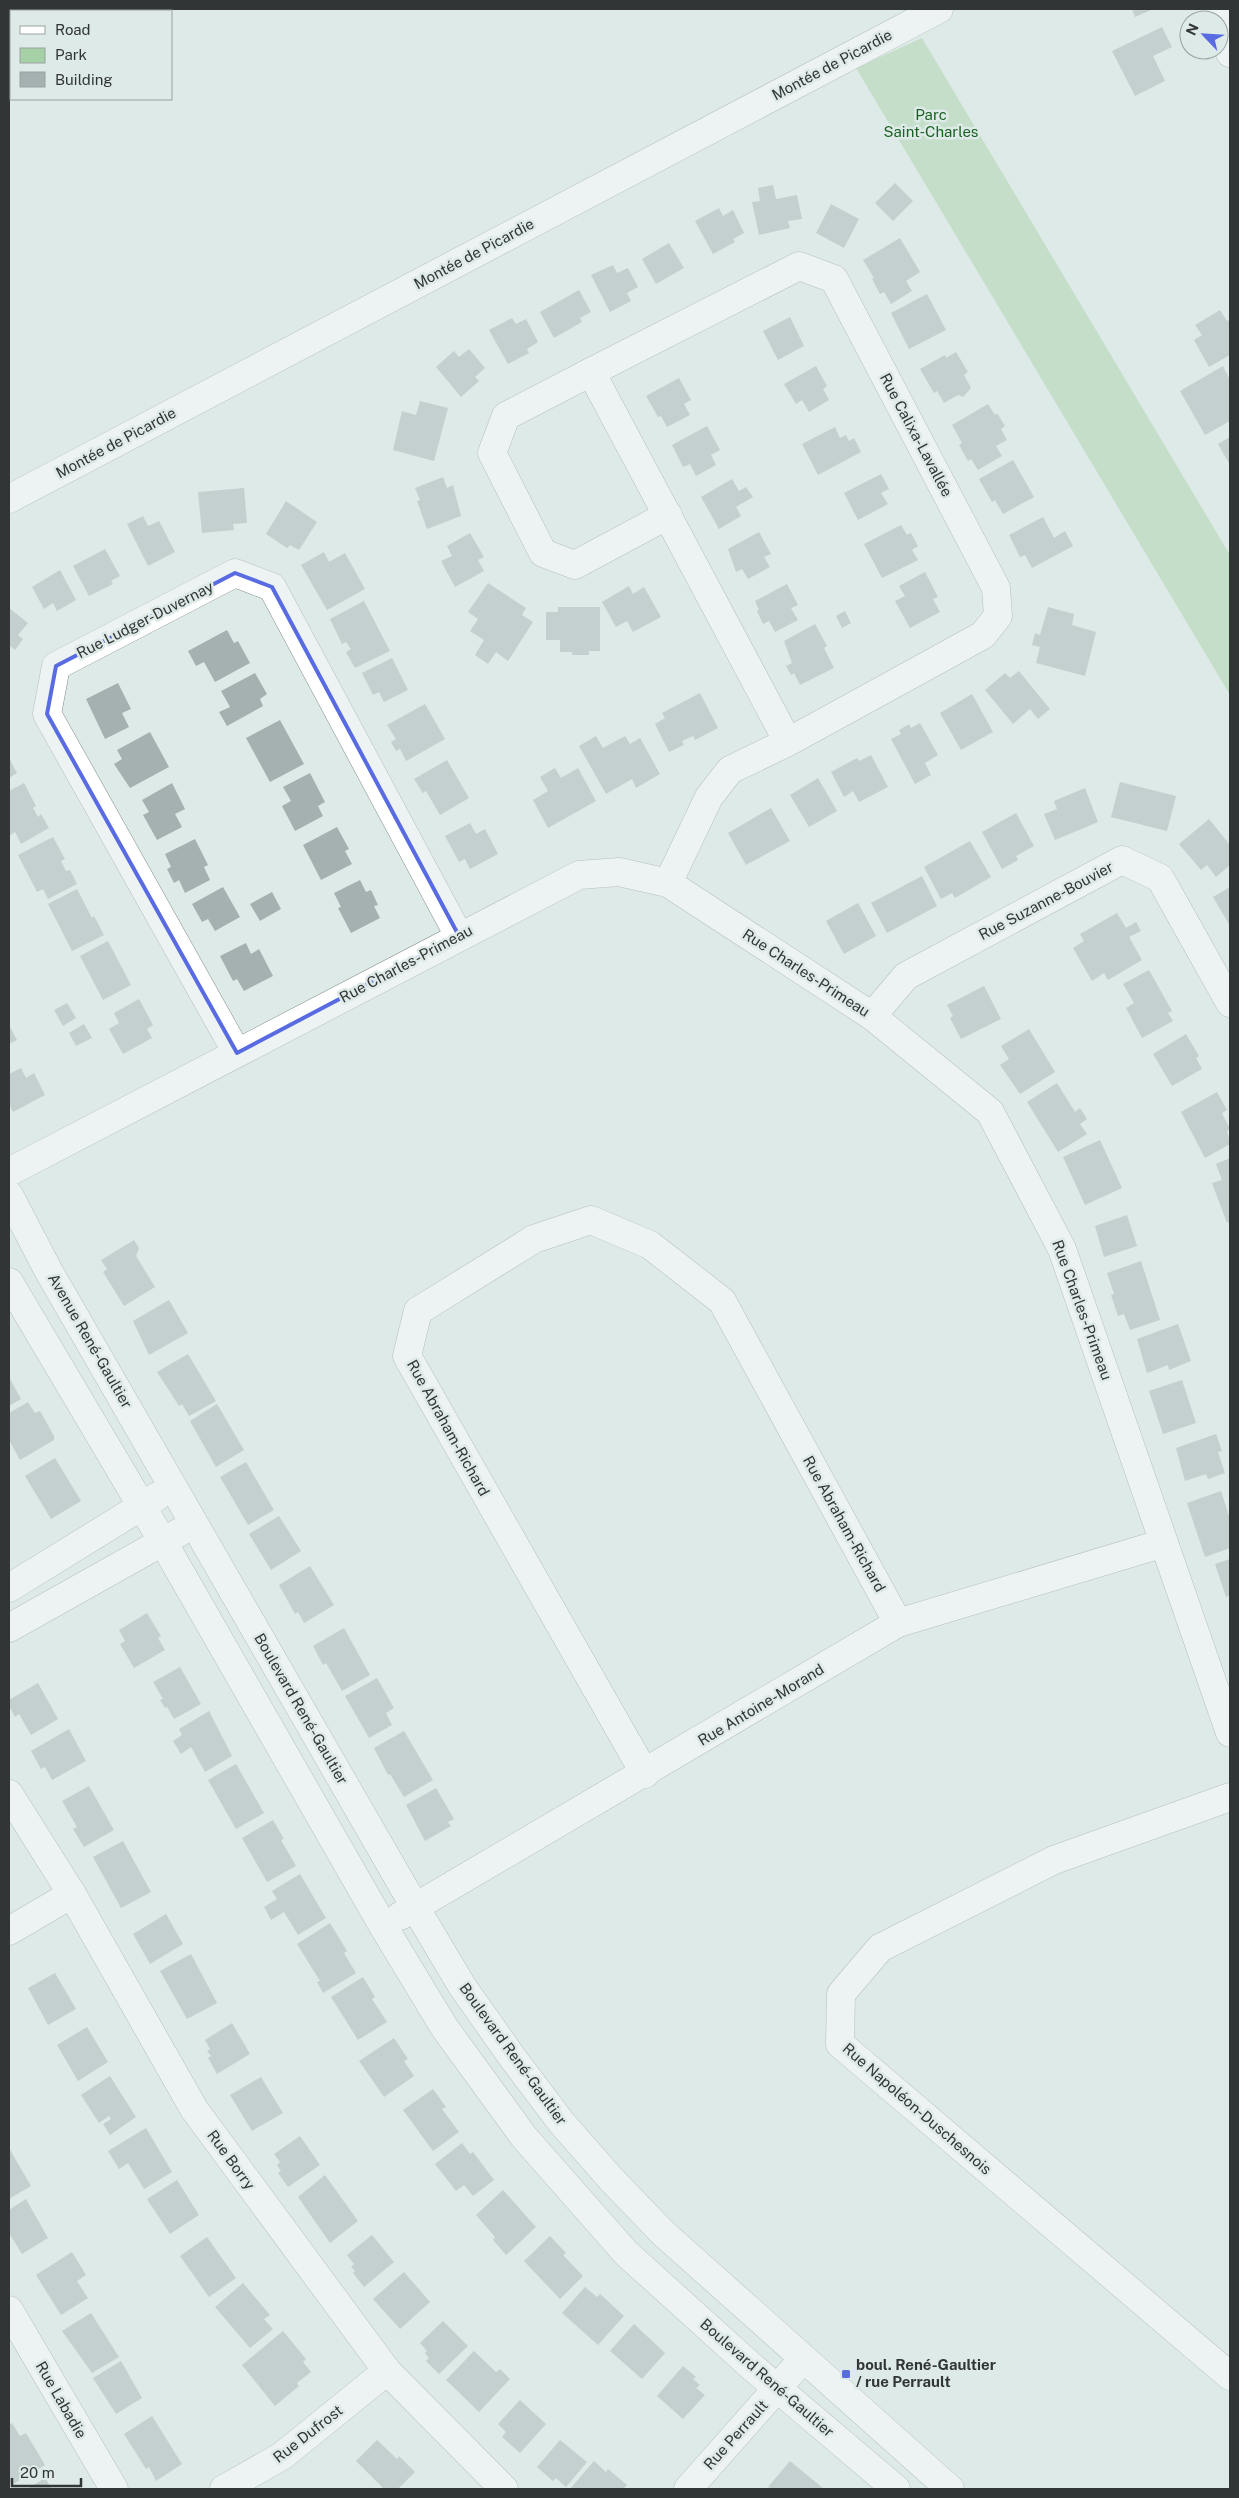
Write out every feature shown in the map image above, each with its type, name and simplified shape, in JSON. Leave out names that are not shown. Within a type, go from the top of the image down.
[{"type":"street","name":"Montée de Picardie","points":[[9,499],[939,9]]},
{"type":"street","points":[[1216,9],[1230,53]]},
{"type":"street","name":"Rue Calixa-Lavallée","points":[[668,515],[575,565],[543,553],[492,453],[506,416],[799,266],[834,279],[996,588],[998,616],[983,635],[788,742],[730,770],[709,797],[668,883]]},
{"type":"street","points":[[591,372],[788,742]]},
{"type":"street","name":"Rue Ludger-Duvernay","points":[[237,1053],[47,714],[56,666],[235,573],[272,587],[459,936]]},
{"type":"street","name":"Rue Suzanne-Bouvier","points":[[872,1016],[906,976],[1122,860],[1160,878],[1230,1003]]},
{"type":"street","name":"Rue Charles-Primeau","points":[[9,1172],[579,874],[619,872],[668,883],[872,1016],[990,1112],[1062,1249],[1230,1733]]},
{"type":"street","name":"Avenue René-Gaultier","points":[[9,1195],[48,1270],[174,1486]]},
{"type":"street","name":"Rue Abraham-Richard","points":[[645,1774],[407,1356],[418,1311],[534,1239],[591,1220],[650,1245],[722,1302],[898,1623]]},
{"type":"street","points":[[48,1270],[10,1288],[142,1506]]},
{"type":"street","points":[[9,1588],[174,1486]]},
{"type":"street","name":"Boulevard René-Gaultier","points":[[174,1486],[194,1524],[462,1986],[561,2122],[663,2233],[950,2489]]},
{"type":"street","name":"Boulevard René-Gaultier","points":[[142,1506],[383,1926],[444,2027],[524,2137],[626,2253],[777,2389],[896,2489]]},
{"type":"street","points":[[9,1628],[194,1524]]},
{"type":"street","name":"Rue Antoine-Morand","points":[[383,1926],[645,1774],[898,1623],[1164,1543]]},
{"type":"street","name":"Rue Borry","points":[[9,1794],[72,1894],[194,2110],[387,2371],[504,2489]]},
{"type":"street","name":"Rue Napoléon-Duschesnois","points":[[1230,1797],[1054,1860],[880,1948],[842,1994],[840,2044],[1230,2376]]},
{"type":"street","points":[[9,1931],[72,1894]]},
{"type":"street","name":"Rue Labadie","points":[[9,2310],[114,2489]]},
{"type":"street","name":"Rue Perrault","points":[[688,2489],[803,2359]]},
{"type":"street","name":"Rue Dufrost","points":[[224,2489],[282,2456],[387,2371]]},
{"type":"highlighted area","points":[[235,573],[272,587],[459,936],[237,1053],[47,714],[56,666]]},
{"type":"green space","name":"Parc Saint-Charles","points":[[922,38],[1230,555],[1230,695],[856,68]]},
{"type":"building","points":[[1132,9],[1153,9],[1135,17]]},
{"type":"building","points":[[1162,27],[1172,47],[1153,56],[1165,81],[1135,96],[1112,51]]},
{"type":"building","points":[[895,183],[913,201],[893,221],[875,203]]},
{"type":"building","points":[[773,185],[776,199],[797,195],[802,219],[788,221],[790,228],[759,235],[752,202],[760,201],[758,188]]},
{"type":"building","points":[[831,204],[859,219],[844,248],[816,233]]},
{"type":"building","points":[[719,208],[723,216],[733,210],[744,233],[733,239],[735,242],[713,254],[695,221]]},
{"type":"building","points":[[900,238],[920,272],[906,281],[912,291],[891,304],[884,292],[880,294],[872,279],[874,278],[863,260]]},
{"type":"building","points":[[669,243],[684,268],[656,284],[642,259]]},
{"type":"building","points":[[613,265],[617,273],[628,268],[638,287],[627,293],[631,301],[610,312],[591,275]]},
{"type":"building","points":[[579,290],[591,312],[580,318],[582,322],[554,338],[540,312]]},
{"type":"building","points":[[927,294],[946,330],[909,349],[891,313]]},
{"type":"building","points":[[1220,310],[1227,321],[1230,319],[1230,355],[1209,367],[1194,340],[1202,335],[1195,325]]},
{"type":"building","points":[[790,317],[804,346],[778,360],[763,331]]},
{"type":"building","points":[[512,318],[516,324],[526,319],[538,342],[527,349],[529,353],[508,364],[489,330]]},
{"type":"building","points":[[469,349],[485,368],[475,377],[479,381],[461,397],[436,367],[454,351],[459,357]]},
{"type":"building","points":[[956,352],[968,372],[964,375],[971,388],[963,397],[958,395],[944,403],[937,391],[934,393],[920,369],[945,355],[946,358]]},
{"type":"building","points":[[816,366],[827,386],[823,389],[829,400],[809,412],[802,400],[796,404],[784,384]]},
{"type":"building","points":[[1223,366],[1230,380],[1230,421],[1205,435],[1180,391]]},
{"type":"building","points":[[679,378],[691,400],[684,404],[690,415],[667,427],[661,416],[658,417],[646,396]]},
{"type":"building","points":[[420,401],[448,408],[434,461],[393,450],[402,411],[416,415]]},
{"type":"building","points":[[988,404],[995,415],[997,413],[1005,426],[1001,429],[1007,440],[996,446],[1002,456],[978,470],[971,459],[968,461],[959,445],[962,443],[952,425]]},
{"type":"building","points":[[707,426],[720,450],[711,455],[716,465],[696,476],[690,464],[683,467],[672,445]]},
{"type":"building","points":[[835,427],[840,438],[846,435],[849,441],[854,438],[861,452],[818,475],[802,444]]},
{"type":"building","points":[[1230,437],[1230,465],[1218,444]]},
{"type":"building","points":[[1013,460],[1034,497],[1003,514],[995,500],[992,502],[979,479]]},
{"type":"building","points":[[881,474],[889,489],[881,493],[888,504],[858,520],[844,493]]},
{"type":"building","points":[[443,477],[447,488],[453,485],[461,516],[427,529],[417,501],[420,500],[415,488]]},
{"type":"building","points":[[732,479],[739,491],[746,487],[753,497],[736,507],[741,516],[719,529],[701,497]]},
{"type":"building","points":[[244,488],[247,523],[233,524],[234,530],[202,533],[198,492]]},
{"type":"building","points":[[286,501],[317,522],[299,550],[290,545],[287,548],[266,534]]},
{"type":"building","points":[[143,516],[148,526],[159,521],[175,552],[148,566],[127,524]]},
{"type":"building","points":[[1043,517],[1054,538],[1065,531],[1073,546],[1032,568],[1025,555],[1020,557],[1009,535]]},
{"type":"building","points":[[901,525],[907,535],[911,533],[918,546],[912,550],[918,560],[882,578],[864,544]]},
{"type":"building","points":[[759,532],[771,554],[764,557],[770,567],[748,579],[742,569],[736,572],[728,549]]},
{"type":"building","points":[[470,533],[484,557],[478,560],[484,571],[455,587],[441,561],[452,556],[447,546]]},
{"type":"building","points":[[105,549],[120,576],[111,581],[113,584],[89,596],[73,566]]},
{"type":"building","points":[[324,552],[329,562],[345,553],[365,589],[327,610],[301,565]]},
{"type":"building","points":[[60,570],[76,600],[57,611],[53,603],[44,609],[32,587]]},
{"type":"building","points":[[925,572],[938,597],[933,599],[940,612],[910,628],[895,601],[905,596],[899,586]]},
{"type":"building","points":[[488,583],[526,608],[522,615],[533,622],[508,661],[496,652],[488,664],[475,655],[484,640],[470,631],[478,619],[468,612]]},
{"type":"building","points":[[787,584],[798,605],[791,608],[798,620],[775,632],[769,621],[763,624],[755,601]]},
{"type":"building","points":[[629,586],[633,594],[644,587],[661,617],[633,632],[627,621],[616,627],[602,602]]},
{"type":"building","points":[[364,601],[390,651],[355,668],[346,652],[351,649],[346,642],[342,644],[330,619]]},
{"type":"building","points":[[558,607],[600,607],[600,651],[589,651],[589,655],[572,655],[572,652],[560,652],[560,640],[546,640],[546,612],[558,612]]},
{"type":"building","points":[[1048,607],[1074,614],[1072,625],[1096,632],[1085,676],[1036,663],[1040,647],[1032,645],[1035,633],[1040,635]]},
{"type":"building","points":[[9,608],[28,623],[18,635],[23,639],[15,650],[9,645]]},
{"type":"building","points":[[845,611],[851,623],[842,628],[836,616]]},
{"type":"building","points":[[815,624],[827,646],[824,648],[834,668],[800,685],[794,673],[791,675],[786,666],[792,663],[784,641]]},
{"type":"building","points":[[227,630],[234,643],[238,641],[250,663],[215,682],[204,662],[196,666],[188,651]]},
{"type":"building","points":[[392,658],[408,690],[384,702],[379,692],[373,695],[362,673]]},
{"type":"building","points":[[1019,671],[1050,709],[1038,719],[1030,709],[1013,724],[985,690],[1005,673],[1010,678]]},
{"type":"building","points":[[255,673],[267,694],[260,699],[263,706],[227,726],[219,712],[230,707],[221,691]]},
{"type":"building","points":[[118,683],[131,709],[122,713],[129,727],[105,739],[86,699]]},
{"type":"building","points":[[700,693],[718,728],[695,740],[693,736],[682,741],[684,745],[669,752],[655,724],[665,718],[662,713]]},
{"type":"building","points":[[972,694],[993,732],[961,750],[940,713]]},
{"type":"building","points":[[425,704],[445,739],[406,761],[400,749],[396,751],[391,742],[396,739],[387,725]]},
{"type":"building","points":[[280,720],[304,764],[270,782],[246,738]]},
{"type":"building","points":[[920,723],[938,755],[925,763],[931,775],[915,784],[891,739],[901,734],[899,730],[909,724],[911,728]]},
{"type":"building","points":[[150,732],[169,767],[130,788],[114,764],[122,759],[117,750]]},
{"type":"building","points":[[596,736],[603,748],[625,736],[630,744],[640,738],[660,774],[636,788],[632,779],[606,794],[579,746]]},
{"type":"building","points":[[871,755],[888,787],[859,802],[853,791],[844,797],[831,772],[857,758],[859,761]]},
{"type":"building","points":[[9,758],[17,773],[9,778]]},
{"type":"building","points":[[447,760],[469,798],[440,815],[426,791],[423,793],[414,779]]},
{"type":"building","points":[[555,768],[561,778],[578,768],[596,801],[548,828],[533,800],[548,791],[540,777]]},
{"type":"building","points":[[310,773],[325,802],[318,806],[323,816],[295,831],[282,806],[291,801],[283,787]]},
{"type":"building","points":[[818,778],[837,811],[809,827],[790,795]]},
{"type":"building","points":[[1120,782],[1176,796],[1167,831],[1111,817]]},
{"type":"building","points":[[24,783],[36,806],[33,808],[38,817],[41,814],[49,828],[21,844],[15,832],[9,836],[9,791]]},
{"type":"building","points":[[172,783],[185,809],[175,814],[182,827],[157,840],[143,815],[149,812],[142,800]]},
{"type":"building","points":[[1085,788],[1098,822],[1055,840],[1044,814],[1057,809],[1054,801]]},
{"type":"building","points":[[771,808],[790,841],[746,865],[728,833]]},
{"type":"building","points":[[1016,813],[1034,846],[1016,856],[1018,860],[1002,869],[982,832]]},
{"type":"building","points":[[1209,819],[1230,845],[1230,865],[1216,877],[1207,865],[1201,870],[1179,844]]},
{"type":"building","points":[[470,823],[476,834],[485,829],[498,854],[470,869],[465,859],[459,862],[445,836]]},
{"type":"building","points":[[337,827],[349,849],[345,851],[352,864],[321,880],[303,845]]},
{"type":"building","points":[[53,837],[65,859],[61,861],[66,871],[70,870],[77,884],[48,899],[43,889],[37,892],[18,855]]},
{"type":"building","points":[[195,839],[208,865],[204,867],[210,880],[185,893],[179,880],[174,883],[167,869],[171,867],[165,854]]},
{"type":"building","points":[[970,841],[991,877],[955,898],[952,893],[941,899],[924,867]]},
{"type":"building","points":[[922,876],[937,906],[887,933],[871,903]]},
{"type":"building","points":[[360,880],[366,892],[371,890],[378,905],[374,906],[380,918],[351,933],[338,908],[341,907],[334,893]]},
{"type":"building","points":[[223,887],[240,917],[215,931],[208,919],[202,922],[192,904]]},
{"type":"building","points":[[1230,887],[1230,926],[1213,897]]},
{"type":"building","points":[[77,889],[92,918],[94,916],[104,935],[72,951],[48,904]]},
{"type":"building","points":[[272,892],[281,909],[260,921],[250,904]]},
{"type":"building","points":[[858,903],[876,936],[844,954],[826,921]]},
{"type":"building","points":[[1117,913],[1126,928],[1136,922],[1141,931],[1129,937],[1142,960],[1108,980],[1104,973],[1092,981],[1073,948],[1084,941],[1080,934]]},
{"type":"building","points":[[108,941],[131,985],[103,1000],[80,956]]},
{"type":"building","points":[[246,943],[251,954],[259,949],[273,976],[244,991],[237,979],[233,981],[220,956]]},
{"type":"building","points":[[1149,970],[1172,1011],[1168,1013],[1173,1021],[1142,1038],[1126,1008],[1134,1003],[1123,984]]},
{"type":"building","points":[[984,986],[1001,1019],[961,1039],[950,1018],[953,1016],[947,1005]]},
{"type":"building","points":[[139,999],[153,1025],[147,1029],[152,1038],[123,1054],[109,1029],[119,1023],[114,1013]]},
{"type":"building","points":[[67,1003],[76,1018],[63,1026],[54,1010]]},
{"type":"building","points":[[84,1024],[92,1038],[76,1046],[69,1033]]},
{"type":"building","points":[[9,1025],[17,1040],[9,1044]]},
{"type":"building","points":[[1029,1029],[1055,1072],[1020,1094],[1000,1065],[1009,1059],[1001,1046]]},
{"type":"building","points":[[1186,1034],[1199,1056],[1196,1058],[1202,1069],[1172,1086],[1153,1054]]},
{"type":"building","points":[[21,1068],[26,1078],[34,1073],[45,1095],[13,1112],[9,1104],[9,1074]]},
{"type":"building","points":[[1057,1083],[1075,1112],[1080,1108],[1087,1119],[1080,1124],[1087,1134],[1058,1152],[1027,1102]]},
{"type":"building","points":[[1217,1092],[1227,1110],[1222,1113],[1230,1129],[1227,1131],[1230,1144],[1205,1158],[1181,1112]]},
{"type":"building","points":[[1100,1140],[1122,1188],[1085,1205],[1063,1157]]},
{"type":"building","points":[[1230,1158],[1230,1221],[1227,1223],[1212,1183],[1222,1180],[1216,1164]]},
{"type":"building","points":[[1127,1215],[1137,1246],[1104,1257],[1095,1226]]},
{"type":"building","points":[[134,1240],[139,1248],[136,1256],[155,1287],[124,1306],[103,1272],[107,1269],[101,1260]]},
{"type":"building","points":[[1141,1261],[1160,1320],[1130,1330],[1124,1314],[1118,1316],[1111,1295],[1114,1294],[1107,1273]]},
{"type":"building","points":[[169,1300],[188,1333],[149,1355],[133,1321]]},
{"type":"building","points":[[1178,1324],[1191,1361],[1169,1370],[1168,1365],[1147,1373],[1137,1339]]},
{"type":"building","points":[[188,1354],[216,1401],[189,1416],[182,1404],[179,1406],[157,1372]]},
{"type":"building","points":[[9,1377],[21,1399],[9,1406]]},
{"type":"building","points":[[1182,1380],[1196,1423],[1163,1434],[1149,1391]]},
{"type":"building","points":[[28,1402],[35,1413],[40,1411],[54,1436],[54,1440],[20,1460],[9,1440],[9,1413]]},
{"type":"building","points":[[217,1404],[244,1450],[216,1467],[190,1421]]},
{"type":"building","points":[[1216,1434],[1222,1451],[1218,1452],[1225,1473],[1208,1479],[1206,1474],[1185,1481],[1176,1448]]},
{"type":"building","points":[[55,1458],[81,1501],[51,1519],[25,1476]]},
{"type":"building","points":[[246,1462],[274,1510],[248,1525],[220,1477]]},
{"type":"building","points":[[1221,1491],[1230,1519],[1230,1548],[1205,1557],[1187,1503]]},
{"type":"building","points":[[279,1516],[301,1551],[271,1570],[249,1534]]},
{"type":"building","points":[[1230,1559],[1230,1595],[1226,1597],[1215,1564]]},
{"type":"building","points":[[310,1566],[334,1605],[304,1623],[298,1612],[295,1614],[279,1585]]},
{"type":"building","points":[[147,1613],[161,1636],[158,1638],[165,1650],[134,1668],[120,1644],[125,1641],[119,1630]]},
{"type":"building","points":[[344,1628],[370,1675],[342,1691],[326,1663],[323,1665],[313,1646]]},
{"type":"building","points":[[180,1667],[201,1704],[174,1719],[160,1700],[163,1699],[153,1682]]},
{"type":"building","points":[[377,1678],[394,1708],[386,1713],[392,1725],[369,1738],[345,1696]]},
{"type":"building","points":[[38,1683],[58,1719],[31,1735],[19,1714],[15,1717],[9,1706],[9,1700]]},
{"type":"building","points":[[209,1711],[232,1756],[205,1772],[191,1747],[181,1754],[173,1741],[182,1735],[179,1729]]},
{"type":"building","points":[[69,1729],[86,1761],[52,1780],[45,1767],[41,1769],[31,1751]]},
{"type":"building","points":[[404,1731],[433,1780],[404,1797],[390,1774],[388,1775],[374,1748]]},
{"type":"building","points":[[236,1764],[264,1813],[236,1829],[208,1780]]},
{"type":"building","points":[[89,1786],[114,1830],[84,1847],[73,1829],[77,1827],[62,1801]]},
{"type":"building","points":[[436,1788],[454,1819],[448,1822],[451,1826],[425,1841],[406,1805]]},
{"type":"building","points":[[273,1820],[284,1839],[281,1840],[296,1866],[267,1882],[242,1838]]},
{"type":"building","points":[[123,1841],[151,1892],[121,1908],[93,1857]]},
{"type":"building","points":[[300,1874],[326,1918],[298,1935],[284,1912],[271,1920],[264,1907],[277,1899],[272,1891]]},
{"type":"building","points":[[166,1914],[183,1944],[150,1964],[133,1934]]},
{"type":"building","points":[[330,1923],[347,1951],[344,1953],[356,1973],[323,1993],[317,1982],[320,1981],[297,1944]]},
{"type":"building","points":[[191,1954],[217,2003],[187,2019],[160,1971]]},
{"type":"building","points":[[55,1973],[76,2009],[48,2025],[28,1988]]},
{"type":"building","points":[[363,1977],[375,1997],[372,1999],[387,2022],[358,2040],[331,1997]]},
{"type":"building","points":[[232,2023],[250,2054],[217,2074],[208,2058],[211,2056],[207,2051],[210,2049],[205,2040]]},
{"type":"building","points":[[87,2027],[108,2062],[78,2081],[57,2045]]},
{"type":"building","points":[[394,2038],[408,2059],[404,2061],[414,2076],[384,2097],[359,2061]]},
{"type":"building","points":[[110,2076],[136,2117],[110,2135],[103,2124],[111,2119],[109,2116],[99,2123],[81,2095]]},
{"type":"building","points":[[261,2077],[283,2113],[252,2131],[230,2095]]},
{"type":"building","points":[[433,2089],[446,2107],[442,2109],[459,2132],[433,2151],[403,2110]]},
{"type":"building","points":[[146,2128],[172,2172],[144,2189],[128,2163],[119,2169],[108,2151]]},
{"type":"building","points":[[300,2136],[320,2165],[288,2187],[278,2173],[281,2171],[277,2165],[280,2162],[274,2154]]},
{"type":"building","points":[[462,2143],[470,2154],[473,2152],[494,2180],[473,2196],[464,2185],[456,2191],[435,2164]]},
{"type":"building","points":[[9,2148],[31,2186],[9,2199]]},
{"type":"building","points":[[325,2175],[358,2221],[330,2243],[298,2197]]},
{"type":"building","points":[[177,2180],[199,2215],[170,2234],[147,2199]]},
{"type":"building","points":[[503,2190],[536,2227],[506,2255],[493,2240],[495,2237],[476,2215]]},
{"type":"building","points":[[26,2199],[48,2238],[22,2254],[9,2233],[9,2210]]},
{"type":"building","points":[[372,2235],[394,2262],[364,2287],[353,2273],[355,2271],[351,2267],[354,2264],[347,2255]]},
{"type":"building","points":[[550,2236],[566,2253],[563,2255],[583,2276],[560,2299],[524,2261]]},
{"type":"building","points":[[207,2237],[236,2278],[209,2297],[180,2256]]},
{"type":"building","points":[[72,2252],[86,2275],[77,2281],[88,2298],[61,2315],[36,2275]]},
{"type":"building","points":[[404,2272],[430,2302],[400,2329],[373,2299]]},
{"type":"building","points":[[243,2283],[270,2315],[264,2319],[273,2329],[250,2348],[215,2307]]},
{"type":"building","points":[[585,2287],[597,2297],[600,2294],[624,2316],[598,2345],[562,2313]]},
{"type":"building","points":[[91,2313],[119,2357],[92,2373],[62,2331]]},
{"type":"building","points":[[443,2321],[468,2346],[439,2374],[426,2361],[429,2358],[425,2353],[427,2351],[420,2343]]},
{"type":"building","points":[[634,2324],[665,2353],[642,2379],[610,2351]]},
{"type":"building","points":[[283,2331],[306,2359],[303,2362],[311,2372],[297,2383],[299,2386],[275,2406],[242,2365]]},
{"type":"building","points":[[474,2351],[496,2372],[500,2369],[510,2379],[479,2412],[446,2380]]},
{"type":"building","points":[[121,2361],[142,2398],[116,2414],[93,2378]]},
{"type":"building","points":[[683,2366],[696,2377],[693,2379],[700,2385],[696,2388],[705,2395],[683,2419],[657,2396]]},
{"type":"building","points":[[520,2400],[546,2424],[520,2453],[502,2437],[506,2432],[498,2424]]},
{"type":"building","points":[[152,2416],[182,2464],[156,2481],[149,2467],[146,2469],[124,2434]]},
{"type":"building","points":[[12,2423],[20,2436],[26,2433],[45,2465],[12,2485],[9,2480],[9,2425]]},
{"type":"building","points":[[377,2440],[397,2459],[399,2456],[415,2472],[398,2489],[384,2489],[356,2461]]},
{"type":"building","points":[[560,2440],[587,2462],[566,2487],[556,2478],[553,2481],[537,2467]]},
{"type":"building","points":[[594,2461],[606,2472],[608,2469],[627,2485],[623,2489],[570,2489]]},
{"type":"building","points":[[790,2461],[824,2489],[772,2489],[768,2487]]},
{"type":"building","points":[[45,2478],[52,2489],[27,2489]]},
{"type":"place","name":"boul. René-Gaultier / rue Perrault","points":[[846,2374]]}]
